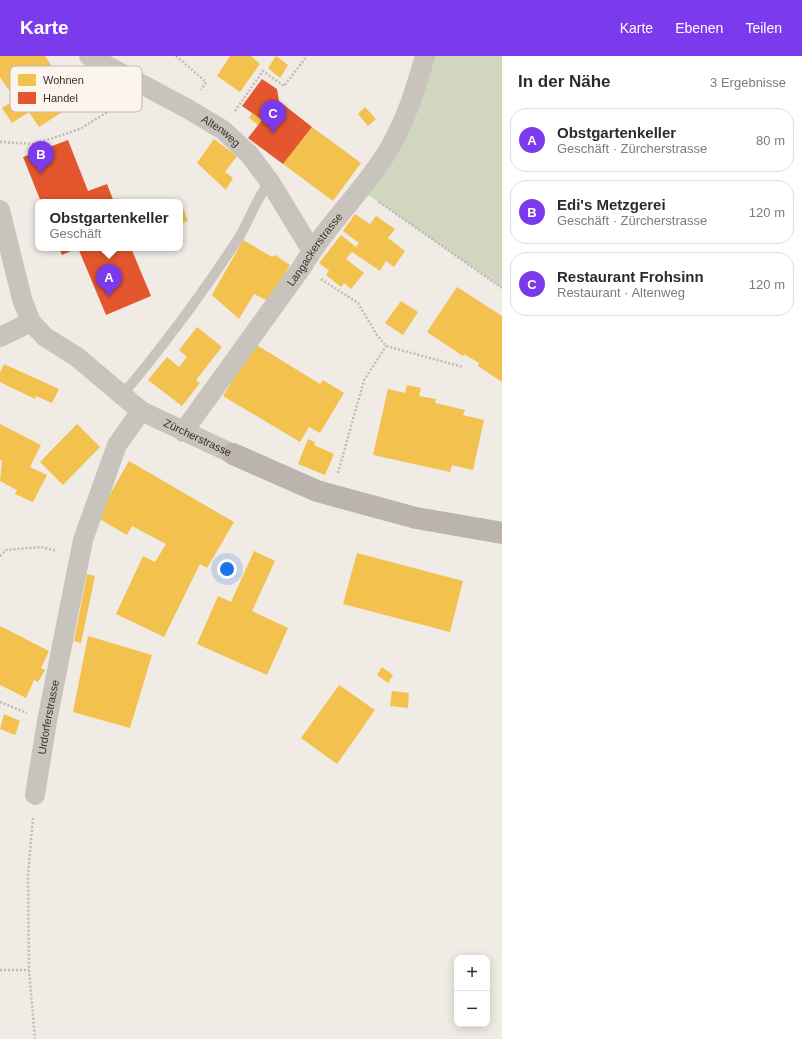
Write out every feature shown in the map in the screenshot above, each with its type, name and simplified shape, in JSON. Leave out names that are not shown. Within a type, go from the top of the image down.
[{"type":"street","name":"Altenweg","points":[[89,56],[107,66]]},
{"type":"street","name":"Langackerstrasse","points":[[183,432],[307,259],[388,150],[408,112],[425,56]]},
{"type":"street","name":"Altenweg","points":[[142,85],[188,109],[223,130],[249,154],[270,182],[307,259]]},
{"type":"street","name":"Zürcherstrasse","points":[[0,210],[22,299],[31,322],[45,337],[77,357],[141,411],[183,432],[317,491],[416,518],[502,533]]},
{"type":"street","points":[[0,337],[31,322]]},
{"type":"street","name":"Urdorferstrasse","points":[[35,795],[79,555],[117,445],[141,411]]},
{"type":"lane","points":[[122,395],[202,294],[242,233],[263,190],[270,182]]},
{"type":"path","points":[[176,56],[206,82],[188,109]]},
{"type":"path","points":[[223,130],[263,71],[284,86],[307,56]]},
{"type":"path","points":[[142,90],[146,87]]},
{"type":"path","points":[[0,142],[35,144],[80,129],[107,112]]},
{"type":"path","points":[[360,189],[502,288]]},
{"type":"path","points":[[307,259],[358,303],[377,335],[386,346],[463,367]]},
{"type":"path","points":[[338,475],[364,380],[386,346]]},
{"type":"path","points":[[0,556],[6,550],[41,548],[79,555]]},
{"type":"path","points":[[35,795],[28,875],[29,970],[35,1039]]},
{"type":"path","points":[[0,970],[29,970]]},
{"type":"green space","points":[[425,56],[502,56],[502,288],[360,189]]},
{"type":"building: Wohnen","points":[[0,56],[45,56],[52,66],[10,66],[10,90],[0,77]]},
{"type":"building: Wohnen","points":[[230,56],[251,56],[260,64],[240,92],[217,76]]},
{"type":"building: Wohnen","points":[[276,56],[288,65],[280,78],[268,68]]},
{"type":"building: Wohnen","points":[[10,103],[10,112],[29,112],[12,123],[2,108]]},
{"type":"building: Wohnen","points":[[365,107],[376,119],[368,126],[358,114]]},
{"type":"building: Wohnen","points":[[29,112],[62,112],[39,127]]},
{"type":"building: Wohnen","points":[[252,113],[262,120],[258,125],[249,118]]},
{"type":"building: Wohnen","points":[[312,127],[361,163],[333,201],[283,164]]},
{"type":"building: Wohnen","points":[[214,139],[237,156],[225,172],[233,178],[226,190],[197,163]]},
{"type":"building: Wohnen","points":[[183,208],[188,221],[183,223]]},
{"type":"building: Wohnen","points":[[355,214],[370,224],[376,216],[395,229],[388,238],[405,251],[394,267],[386,261],[380,271],[352,252],[346,259],[364,273],[351,289],[344,283],[341,287],[326,275],[329,271],[319,263],[341,235],[356,247],[359,243],[343,231]]},
{"type":"building: Wohnen","points":[[243,240],[272,257],[275,255],[290,265],[268,301],[254,294],[239,319],[212,295]]},
{"type":"building: Wohnen","points":[[457,287],[502,316],[502,382],[478,366],[479,363],[464,354],[463,356],[427,332]]},
{"type":"building: Wohnen","points":[[401,301],[418,312],[403,335],[385,323]]},
{"type":"building: Wohnen","points":[[197,327],[222,347],[196,380],[200,383],[182,406],[148,380],[167,357],[179,367],[187,357],[179,350]]},
{"type":"building: Wohnen","points":[[255,344],[320,384],[323,380],[344,393],[320,433],[309,427],[300,442],[223,396]]},
{"type":"building: Wohnen","points":[[4,364],[59,389],[52,403],[36,396],[35,399],[0,382],[0,373]]},
{"type":"building: Wohnen","points":[[407,385],[421,388],[419,396],[436,399],[435,403],[465,410],[463,415],[484,420],[473,470],[452,465],[450,472],[373,455],[388,389],[405,393]]},
{"type":"building: Wohnen","points":[[0,424],[41,445],[30,467],[47,475],[33,502],[15,494],[17,490],[0,481],[2,461],[0,460]]},
{"type":"building: Wohnen","points":[[77,424],[100,447],[63,485],[40,462]]},
{"type":"building: Wohnen","points":[[308,439],[315,442],[314,445],[334,454],[325,475],[298,464]]},
{"type":"building: Wohnen","points":[[129,461],[234,522],[207,568],[200,564],[164,637],[116,614],[143,556],[155,562],[166,544],[132,526],[127,535],[98,518],[102,508]]},
{"type":"building: Wohnen","points":[[254,551],[275,561],[252,611],[288,628],[267,675],[197,644],[218,596],[231,602]]},
{"type":"building: Wohnen","points":[[357,553],[463,581],[450,632],[343,604]]},
{"type":"building: Wohnen","points":[[87,574],[95,576],[81,643],[74,641]]},
{"type":"building: Wohnen","points":[[0,626],[49,651],[41,668],[45,670],[38,682],[34,680],[26,698],[0,685]]},
{"type":"building: Wohnen","points":[[88,636],[152,655],[130,728],[73,712]]},
{"type":"building: Wohnen","points":[[382,667],[393,675],[388,683],[377,675]]},
{"type":"building: Wohnen","points":[[339,685],[375,710],[337,764],[301,738]]},
{"type":"building: Wohnen","points":[[392,691],[409,693],[408,708],[390,706]]},
{"type":"building: Wohnen","points":[[4,714],[20,721],[15,735],[0,729]]},
{"type":"building: Handel","points":[[262,79],[277,89],[279,101],[312,127],[283,164],[248,138],[262,120],[242,106]]},
{"type":"building: Handel","points":[[68,140],[88,191],[107,184],[113,199],[40,199],[23,157]]},
{"type":"building: Handel","points":[[60,251],[71,251],[62,255]]},
{"type":"building: Handel","points":[[79,251],[132,251],[151,296],[106,315]]},
{"type":"place","name":"Restaurant Frohsinn","points":[[273,133]]},
{"type":"place","name":"Edi's Metzgerei","points":[[41,174]]},
{"type":"place","name":"Obstgartenkeller","points":[[109,297]]}]
